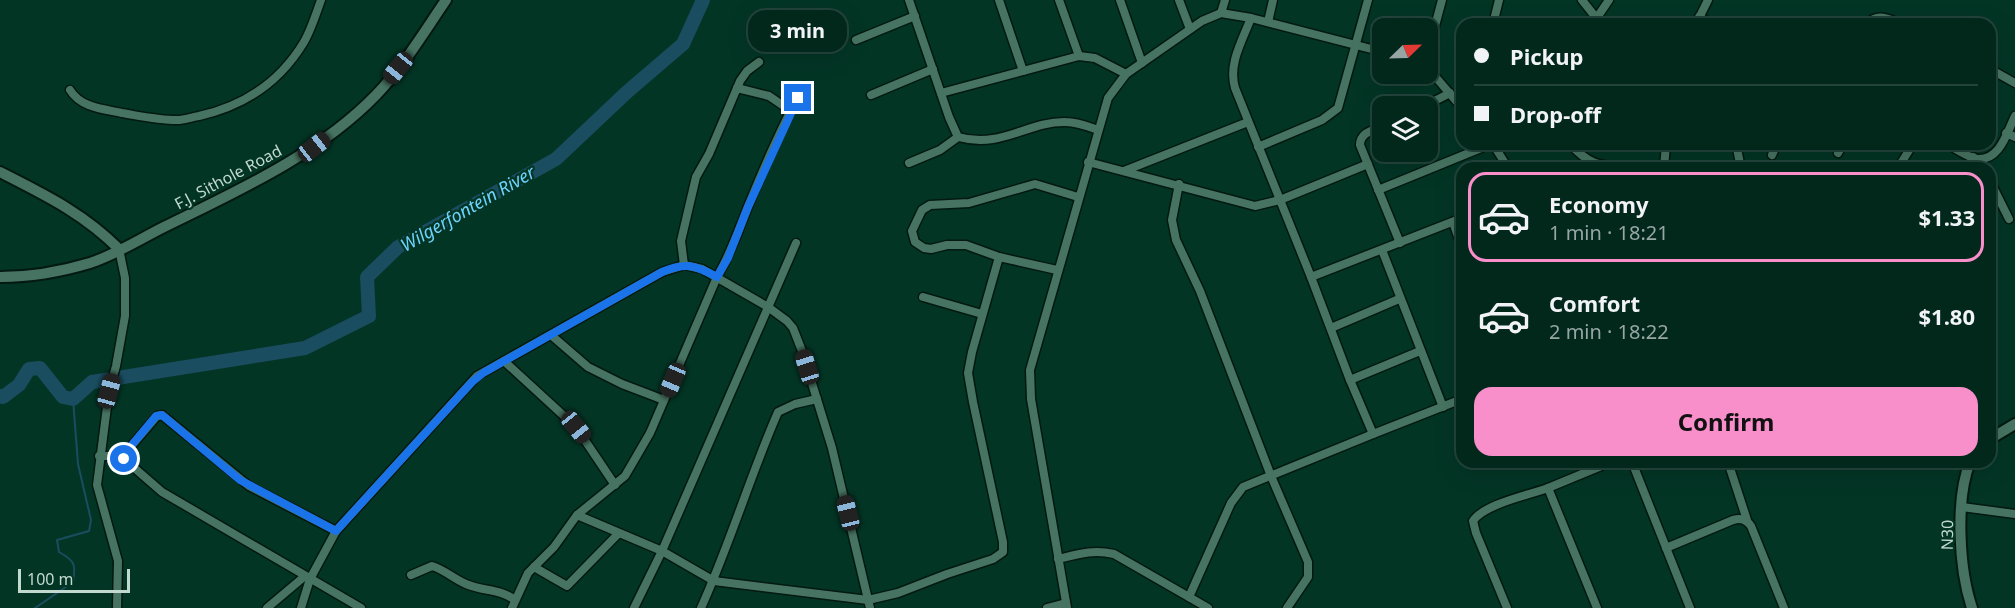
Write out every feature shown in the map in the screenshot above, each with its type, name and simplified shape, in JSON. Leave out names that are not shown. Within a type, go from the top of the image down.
[{"type":"street","points":[[70,90],[74,96],[91,106],[161,120],[180,120],[217,112],[248,99],[267,86],[288,66],[305,40],[321,0]]},
{"type":"street","name":"F.J. Sithole Road","points":[[0,277],[57,272],[93,262],[188,216],[314,147],[376,95],[409,55],[446,0]]},
{"type":"street","points":[[909,0],[958,138]]},
{"type":"street","points":[[999,0],[1023,71]]},
{"type":"street","points":[[1059,0],[1078,56]]},
{"type":"street","points":[[1120,0],[1142,63]]},
{"type":"street","points":[[1179,0],[1190,29]]},
{"type":"street","points":[[1221,14],[1225,0]]},
{"type":"street","points":[[1268,22],[1273,0]]},
{"type":"street","points":[[1258,147],[1322,120],[1338,108],[1368,0]]},
{"type":"street","points":[[1437,18],[1442,0]]},
{"type":"street","points":[[1494,18],[1499,0]]},
{"type":"street","points":[[1582,0],[1594,18]]},
{"type":"street","points":[[1600,18],[1609,0]]},
{"type":"street","points":[[1699,18],[1708,0]]},
{"type":"street","points":[[1047,608],[1066,605],[1030,384],[1033,355],[1108,98],[1126,74],[1190,29],[1212,16],[1221,14],[1231,13],[1372,49]]},
{"type":"street","points":[[856,40],[915,16]]},
{"type":"street","points":[[1251,18],[1232,71],[1235,88],[1373,434]]},
{"type":"street","points":[[941,93],[1078,56],[1095,58],[1126,74]]},
{"type":"street","points":[[684,265],[681,241],[696,177],[709,154],[737,88],[747,71],[759,62]]},
{"type":"street","points":[[871,95],[933,69]]},
{"type":"street","points":[[1996,72],[2015,83]]},
{"type":"street","points":[[1438,79],[1456,100]]},
{"type":"street","points":[[411,575],[432,566],[463,583],[485,590],[498,590],[514,604],[524,579],[554,547],[577,515],[625,476],[638,456],[664,400],[804,86]]},
{"type":"street","points":[[737,88],[769,96],[791,111]]},
{"type":"street","points":[[1438,99],[1450,93]]},
{"type":"street","points":[[1973,162],[1976,158],[1989,157],[1996,153],[2011,135],[2015,116]]},
{"type":"street","points":[[909,163],[940,150],[958,138],[991,141],[1060,122],[1080,124],[1098,130]]},
{"type":"street","points":[[1124,171],[1248,122]]},
{"type":"street","points":[[1372,131],[1360,139],[1400,243]]},
{"type":"street","points":[[1378,190],[1477,150]]},
{"type":"street","points":[[1576,150],[1591,162]]},
{"type":"street","points":[[1772,155],[1774,150]]},
{"type":"street","points":[[1959,150],[1979,162]]},
{"type":"street","points":[[1088,162],[1179,184],[1255,206],[1280,201],[1368,164]]},
{"type":"street","points":[[0,172],[90,222],[119,249],[126,297],[116,366],[109,391],[96,485],[117,561],[117,608]]},
{"type":"street","points":[[1058,270],[999,257],[966,245],[924,248],[915,242],[912,231],[922,210],[930,205],[969,202],[1035,184],[1078,197]]},
{"type":"street","points":[[1179,184],[1172,220],[1176,240],[1200,291],[1271,476],[1310,568],[1305,584],[1287,608]]},
{"type":"street","points":[[1996,193],[2009,219]]},
{"type":"street","points":[[1311,276],[1456,221]]},
{"type":"street","points":[[1453,222],[1456,231]]},
{"type":"street","points":[[634,608],[662,552],[796,243]]},
{"type":"street","points":[[1383,250],[1443,407]]},
{"type":"street","points":[[577,515],[662,552],[714,581],[869,604],[947,574],[982,564],[1000,555],[1003,552],[1003,542],[968,372],[999,257]]},
{"type":"street","points":[[267,608],[307,577],[336,531],[477,376],[662,272],[684,265],[702,269],[717,277],[768,307],[793,328],[817,399],[837,470],[869,604]]},
{"type":"street","points":[[923,297],[982,314]]},
{"type":"street","points":[[1331,328],[1400,299]]},
{"type":"street","points":[[551,335],[588,367],[622,384],[664,400]]},
{"type":"street","points":[[1350,380],[1420,351]]},
{"type":"street","points":[[504,361],[576,427],[615,485]]},
{"type":"street","points":[[701,608],[714,581],[733,525],[778,412],[795,404],[817,399]]},
{"type":"street","points":[[1188,597],[1236,496],[1247,485],[1456,402]]},
{"type":"street","points":[[121,458],[156,416],[162,415],[240,480],[336,531]]},
{"type":"street","points":[[1996,435],[2015,424]]},
{"type":"street","points":[[99,456],[121,458],[162,492],[361,608]]},
{"type":"street","points":[[1507,608],[1473,521],[1479,514],[1492,507],[1596,468]]},
{"type":"street","points":[[1634,468],[1690,608]]},
{"type":"street","points":[[1730,468],[1748,520],[1784,608]]},
{"type":"street","name":"N30","points":[[1968,468],[1965,475],[1962,507],[1961,559],[1972,608]]},
{"type":"street","points":[[1548,488],[1597,608]]},
{"type":"street","points":[[1962,507],[2015,514]]},
{"type":"street","points":[[1666,548],[1733,520],[1739,518],[1748,520]]},
{"type":"street","points":[[534,567],[567,586],[618,534]]},
{"type":"street","points":[[1058,559],[1099,550],[1114,554],[1208,608]]},
{"type":"street","points":[[301,608],[307,577]]},
{"type":"waterway","name":"Wilgerfontein River","points":[[0,396],[3,397],[19,385],[29,369],[40,368],[63,397],[73,399],[92,382],[305,348],[369,316],[367,277],[398,247],[556,159],[627,92],[683,44],[703,0]]},
{"type":"waterway","points":[[35,608],[73,582],[73,564],[59,552],[57,540],[89,531],[91,520],[78,464],[73,399]]},
{"type":"route","points":[[124,459],[121,458],[160,414],[249,486],[336,531],[477,376],[676,266],[684,265],[702,269],[717,277],[728,258],[748,207],[798,98]]}]
